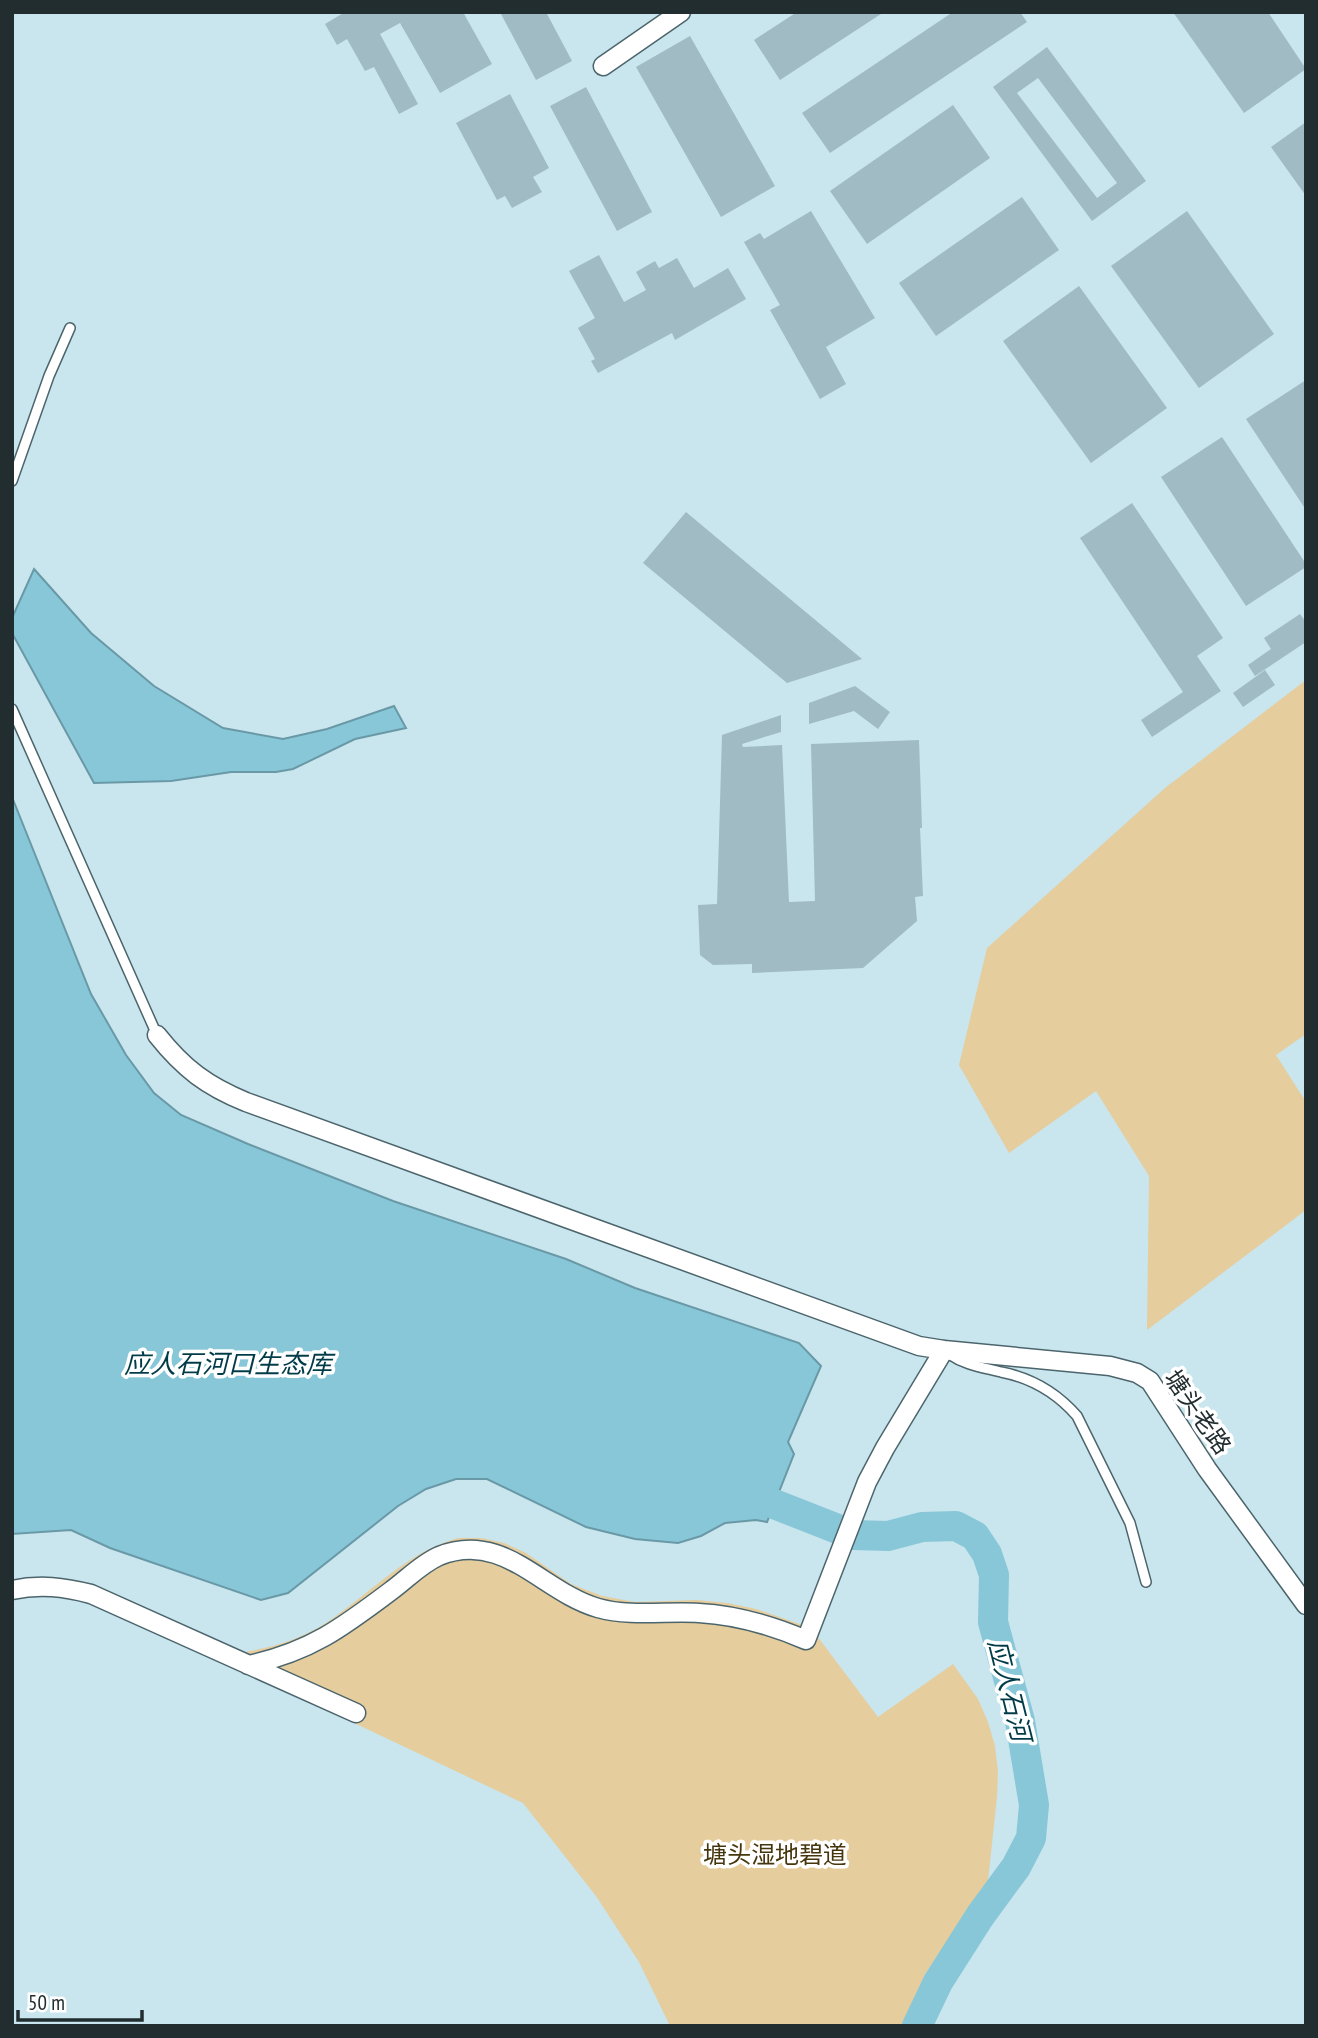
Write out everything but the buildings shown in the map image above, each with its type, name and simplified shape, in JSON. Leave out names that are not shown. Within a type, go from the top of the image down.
[{"type":"street","points":[[603,66],[681,12]]},
{"type":"street","name":"塘头老路","points":[[157,1035],[173,1056],[195,1076],[217,1090],[246,1102],[919,1346],[1110,1366],[1137,1373],[1150,1381],[1207,1469],[1306,1605]]},
{"type":"street","points":[[248,1665],[312,1645],[350,1622],[421,1566],[439,1556],[480,1550],[500,1554],[519,1563],[566,1595],[599,1608],[634,1614],[697,1613],[725,1616],[780,1629],[806,1640],[867,1482],[944,1350]]},
{"type":"street","points":[[12,1590],[30,1586],[61,1587],[91,1594],[356,1713]]},
{"type":"lane","points":[[12,481],[49,376],[70,328]]},
{"type":"lane","points":[[12,709],[157,1035]]},
{"type":"lane","points":[[944,1350],[957,1360],[978,1368],[1001,1371],[1042,1386],[1054,1392],[1071,1409],[1077,1416],[1130,1523],[1146,1582]]},
{"type":"green space","points":[[1306,680],[1306,1034],[1276,1055],[1306,1102],[1306,1210],[1147,1330],[1149,1176],[1096,1091],[1009,1153],[959,1065],[987,948],[1165,788]]},
{"type":"green space","name":"塘头湿地碧道","points":[[458,1538],[481,1538],[504,1543],[526,1553],[571,1584],[602,1596],[635,1602],[697,1600],[727,1603],[756,1609],[811,1628],[878,1717],[953,1664],[978,1699],[995,1746],[997,1797],[988,1881],[925,1974],[906,2026],[670,2026],[639,1962],[596,1896],[523,1803],[238,1668],[245,1652],[287,1642],[317,1629],[405,1563],[439,1544]]},
{"type":"water","points":[[34,569],[91,633],[154,686],[223,728],[283,739],[327,729],[394,706],[406,728],[355,739],[293,769],[276,772],[231,772],[171,781],[94,783],[12,633],[12,618]]},
{"type":"water","name":"应人石河口生态库","points":[[12,797],[91,994],[126,1055],[154,1093],[181,1115],[393,1201],[566,1259],[635,1288],[799,1343],[821,1366],[788,1442],[794,1454],[767,1522],[756,1520],[725,1523],[701,1536],[678,1543],[635,1539],[586,1527],[487,1479],[456,1479],[426,1489],[398,1506],[288,1593],[261,1600],[110,1548],[71,1530],[12,1534]]},
{"type":"waterway","name":"应人石河","points":[[774,1504],[853,1535],[888,1536],[922,1527],[956,1526],[975,1536],[987,1554],[994,1575],[993,1622],[1020,1721],[1034,1805],[1031,1838],[1016,1867],[980,1916],[938,1982],[917,2026]]}]
